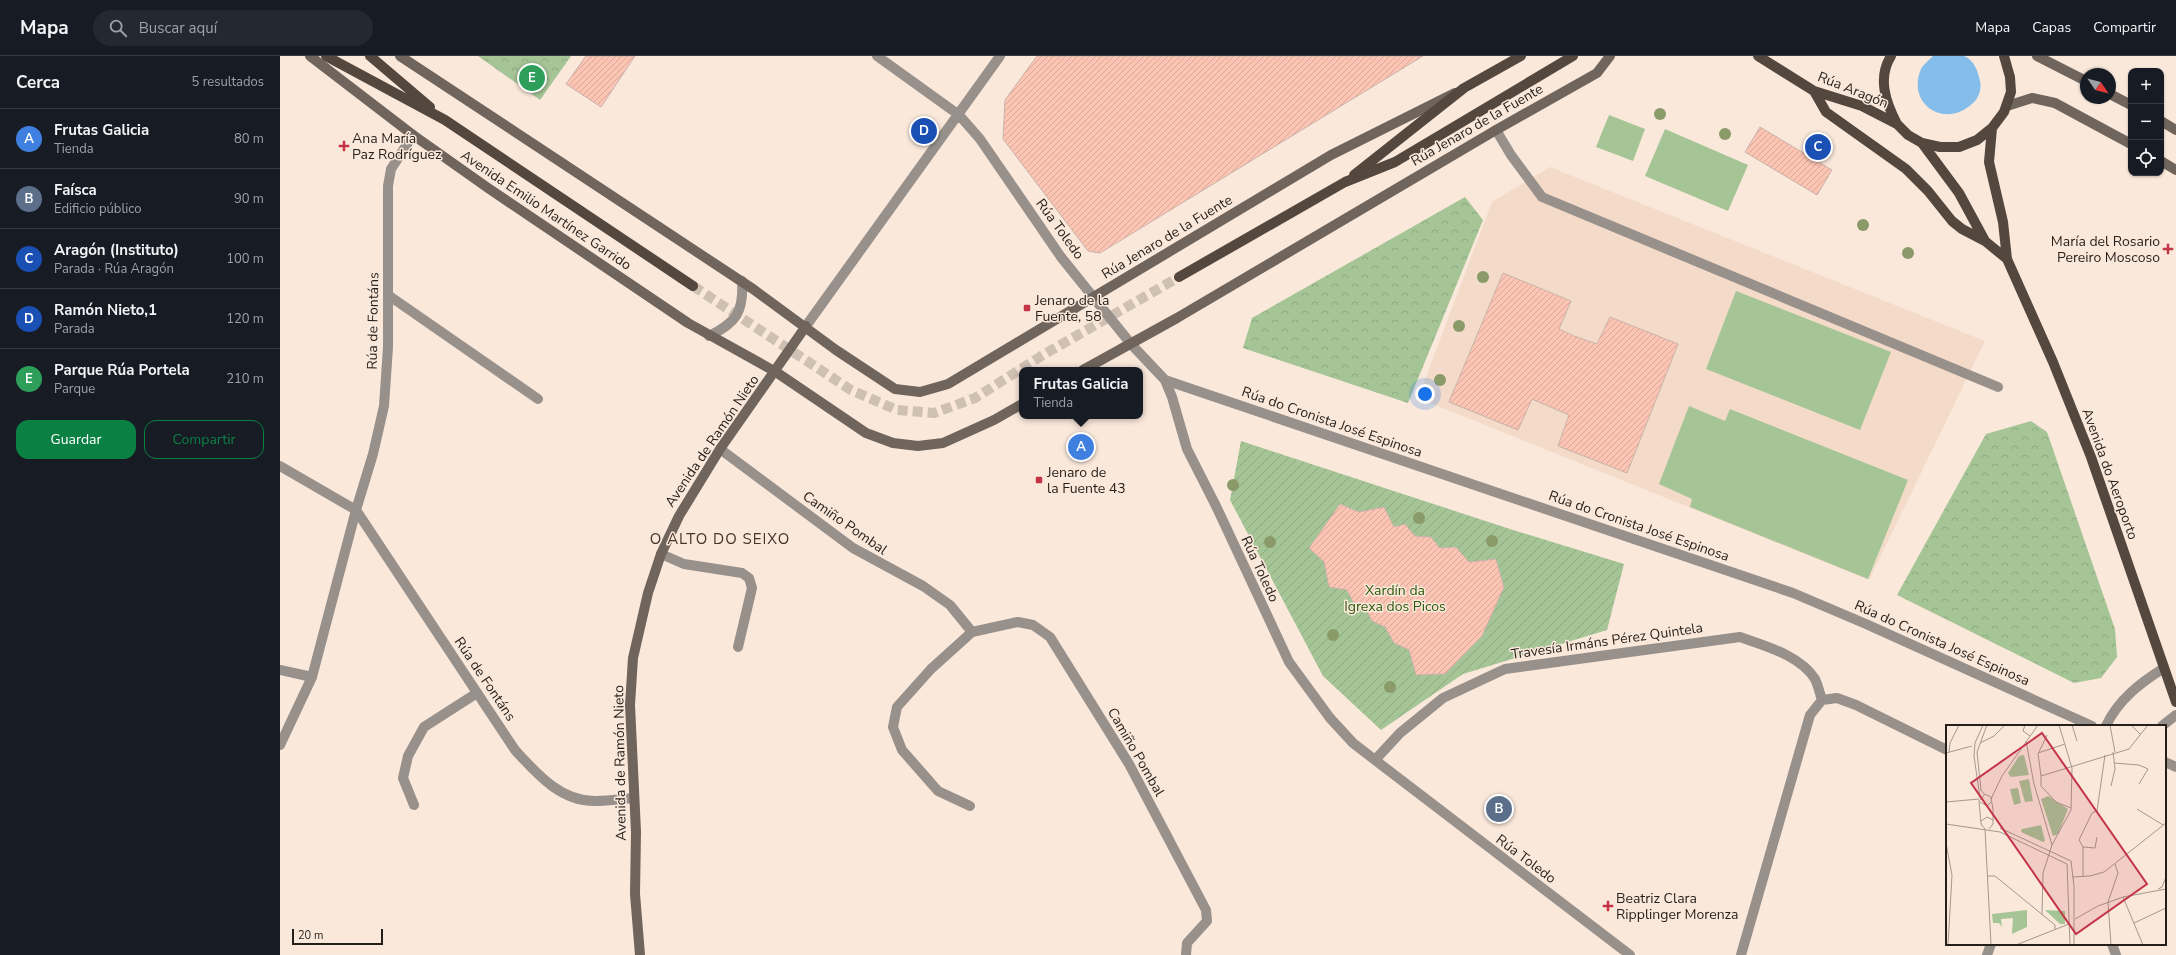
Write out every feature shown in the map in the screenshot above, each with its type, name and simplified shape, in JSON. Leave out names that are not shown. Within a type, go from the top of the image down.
[{"type":"main road","name":"Avenida Emilio Martínez Garrido","points":[[310,56],[413,135],[488,188],[709,336],[776,372]]},
{"type":"main road","points":[[326,56],[445,120]]},
{"type":"main road","points":[[370,56],[445,120]]},
{"type":"main road","points":[[401,56],[742,281],[806,326]]},
{"type":"main road","name":"Rúa Jenaro de la Fuente","points":[[806,326],[850,359],[895,389],[920,392],[948,384],[1331,155],[1464,88],[1521,56]]},
{"type":"main road","name":"Rúa Jenaro de la Fuente","points":[[1345,182],[1395,162],[1573,56]]},
{"type":"main road","name":"Rúa Jenaro de la Fuente","points":[[1089,367],[1131,344],[1496,130],[1597,73],[1610,56]]},
{"type":"main road","name":"Rúa Aragón","points":[[1758,56],[1814,91],[1862,106],[1897,124],[1908,135],[1922,143],[1940,147],[1959,146],[1977,140],[1992,128],[2007,106],[2011,92],[2010,77],[2004,56]]},
{"type":"main road","name":"Rúa Aragón","points":[[1891,56],[1884,82],[1887,104],[1897,124]]},
{"type":"main road","points":[[2037,56],[2080,79]]},
{"type":"main road","name":"Rúa Jenaro de la Fuente","points":[[1345,182],[1464,88]]},
{"type":"main road","points":[[1814,91],[1826,112],[1906,168],[1928,191],[1952,221],[1962,229],[1985,241]]},
{"type":"main road","points":[[2116,97],[2129,104]]},
{"type":"main road","points":[[2007,106],[2032,98],[2055,103],[2128,142]]},
{"type":"main road","name":"Avenida Emilio Martínez Garrido","points":[[445,120],[693,286]]},
{"type":"main road","points":[[2164,123],[2176,130]]},
{"type":"main road","name":"Avenida do Aeroporto","points":[[1992,128],[1989,162],[2003,222],[2007,259],[2091,457],[2176,702]]},
{"type":"main road","name":"Avenida do Aeroporto","points":[[1922,143],[1959,193],[1985,241],[2007,259]]},
{"type":"main road","points":[[2164,163],[2176,170]]},
{"type":"main road","points":[[1179,277],[1345,182]]},
{"type":"main road","name":"Avenida de Ramón Nieto","points":[[640,955],[635,894],[634,798],[630,704],[633,658],[648,593],[678,516],[720,449],[776,372],[806,326]]},
{"type":"main road","points":[[776,372],[866,433],[893,443],[918,446],[943,443],[994,420],[1019,406]]},
{"type":"street","name":"Rúa Toledo","points":[[876,56],[959,115],[980,139],[1061,257],[1131,344],[1165,380],[1172,397],[1187,449],[1289,662],[1330,718],[1353,743],[1630,955]]},
{"type":"street","name":"Avenida de Ramón Nieto","points":[[806,326],[1000,56]]},
{"type":"street","points":[[1496,130],[1511,155],[1542,198],[1998,387]]},
{"type":"street","name":"Rúa de Fontáns","points":[[280,745],[312,677],[356,510],[373,454],[384,406],[388,347],[388,186],[391,169],[413,135]]},
{"type":"street","points":[[709,336],[729,325],[736,317],[741,308],[743,297],[742,281]]},
{"type":"street","points":[[388,295],[538,398]]},
{"type":"street","name":"Rúa do Cronista José Espinosa","points":[[1165,380],[1793,593],[2090,725]]},
{"type":"street","name":"Camiño Pombal","points":[[720,449],[853,548],[923,586],[950,605],[972,632]]},
{"type":"street","points":[[280,466],[356,510]]},
{"type":"street","name":"Rúa de Fontáns","points":[[356,510],[515,750],[539,775],[563,794],[595,801],[634,798]]},
{"type":"street","points":[[662,554],[684,564],[742,573],[749,578],[752,588],[738,647]]},
{"type":"street","name":"Camiño Pombal","points":[[970,806],[938,791],[902,750],[892,727],[897,707],[931,669],[972,632],[1018,622],[1032,625],[1050,637],[1129,764],[1206,910],[1207,921],[1187,944],[1186,955]]},
{"type":"street","name":"Travesía Irmáns Pérez Quintela","points":[[1375,760],[1400,733],[1443,698],[1505,669],[1740,637],[1767,646],[1800,663],[1815,680],[1822,700]]},
{"type":"street","points":[[2107,725],[2114,712],[2137,686],[2164,668]]},
{"type":"street","points":[[280,670],[312,677]]},
{"type":"street","points":[[414,805],[403,778],[408,756],[424,727],[477,693]]},
{"type":"street","points":[[1741,955],[1810,715],[1822,700],[1837,698],[1856,704],[1946,749]]},
{"type":"street","points":[[2163,725],[2176,714]]},
{"type":"street","points":[[2166,762],[2176,767]]},
{"type":"street","points":[[1987,955],[1991,945]]},
{"type":"street","points":[[2112,945],[2116,955]]},
{"type":"shaded area","points":[[1550,167],[1985,341],[1869,580],[1418,398],[1492,202]]},
{"type":"green space","points":[[478,56],[571,56],[540,100]]},
{"type":"green space","points":[[1609,115],[1645,129],[1633,161],[1596,147]]},
{"type":"green space","points":[[1665,129],[1748,165],[1728,211],[1645,176]]},
{"type":"green space","points":[[1465,197],[1483,220],[1408,403],[1243,348],[1252,318]]},
{"type":"green space","points":[[1736,291],[1891,352],[1860,430],[1706,369]]},
{"type":"green space","points":[[1689,406],[1725,421],[1730,409],[1908,480],[1868,579],[1690,507],[1692,499],[1659,484]]},
{"type":"green space","points":[[2031,421],[2047,432],[2115,629],[2117,657],[2101,678],[2074,683],[1897,595],[1986,434]]},
{"type":"green space","name":"Xardín da Igrexa dos Picos","points":[[1241,441],[1513,530],[1624,564],[1607,630],[1463,674],[1381,730],[1323,676],[1230,500]]},
{"type":"water","points":[[1933,56],[1964,56],[1975,66],[1981,84],[1980,93],[1973,103],[1962,111],[1951,114],[1940,113],[1931,109],[1923,102],[1919,93],[1918,82],[1921,69]]},
{"type":"building","points":[[586,56],[635,56],[601,107],[566,84]]},
{"type":"building","points":[[1037,56],[1423,56],[1100,253],[1088,251],[1003,139],[1005,100]]},
{"type":"building","points":[[1760,127],[1832,170],[1817,195],[1745,152]]},
{"type":"building","points":[[1503,273],[1571,301],[1559,329],[1574,336],[1597,344],[1610,317],[1678,344],[1627,473],[1558,446],[1569,415],[1532,399],[1518,430],[1449,402]]},
{"type":"building","points":[[1340,504],[1359,512],[1384,507],[1394,527],[1405,524],[1415,536],[1431,537],[1440,548],[1456,547],[1469,562],[1496,559],[1504,587],[1482,636],[1445,674],[1416,675],[1409,650],[1394,643],[1385,627],[1372,621],[1365,607],[1353,602],[1347,590],[1329,587],[1324,562],[1309,548]]},
{"type":"tunnel","points":[[1024,367],[1179,277]]},
{"type":"tunnel","points":[[693,286],[851,390],[897,410],[934,413],[975,398],[1019,370]]},
{"type":"place","name":"Parque Rúa Portela","points":[[532,78]]},
{"type":"place","name":"Ramón Nieto,1","points":[[924,131]]},
{"type":"place","name":"Ana María Paz Rodríguez","points":[[344,146]]},
{"type":"place","name":"Aragón (Instituto)","points":[[1818,147]]},
{"type":"place","name":"María del Rosario Pereiro Moscoso","points":[[2168,249]]},
{"type":"place","name":"Jenaro de la Fuente, 58","points":[[1027,308]]},
{"type":"place","name":"Frutas Galicia","points":[[1081,447]]},
{"type":"place","name":"Jenaro de la Fuente 43","points":[[1039,480]]},
{"type":"place","name":"Faísca","points":[[1499,809]]},
{"type":"place","name":"Beatriz Clara Ripplinger Morenza","points":[[1608,906]]},
{"type":"district","name":"O ALTO DO SEIXO","points":[[720,539]]}]
